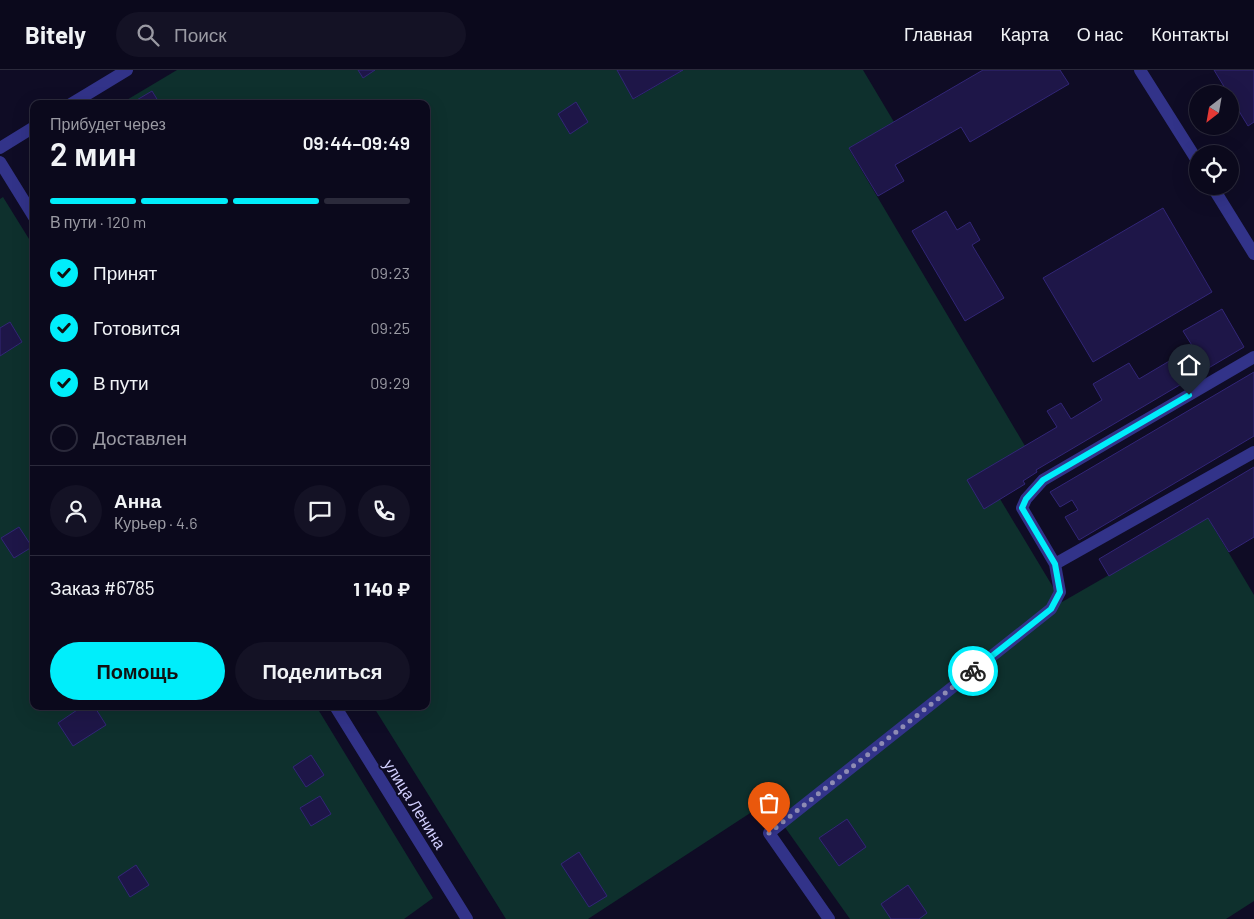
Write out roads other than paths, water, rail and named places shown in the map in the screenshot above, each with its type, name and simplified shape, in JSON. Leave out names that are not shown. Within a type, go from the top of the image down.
[{"type":"street","points":[[78,100],[126,70]]},
{"type":"street","points":[[1140,70],[1189,148]]},
{"type":"street","points":[[0,148],[30,129]]},
{"type":"street","points":[[0,162],[30,211]]},
{"type":"street","points":[[1218,195],[1254,254]]},
{"type":"street","points":[[828,919],[769,833],[1051,609],[1060,592],[1055,564],[1022,508],[1026,499],[1043,480],[1254,357]]},
{"type":"street","points":[[1055,564],[1254,452]]},
{"type":"street","name":"улица Ленина","points":[[337,710],[467,919]]}]
